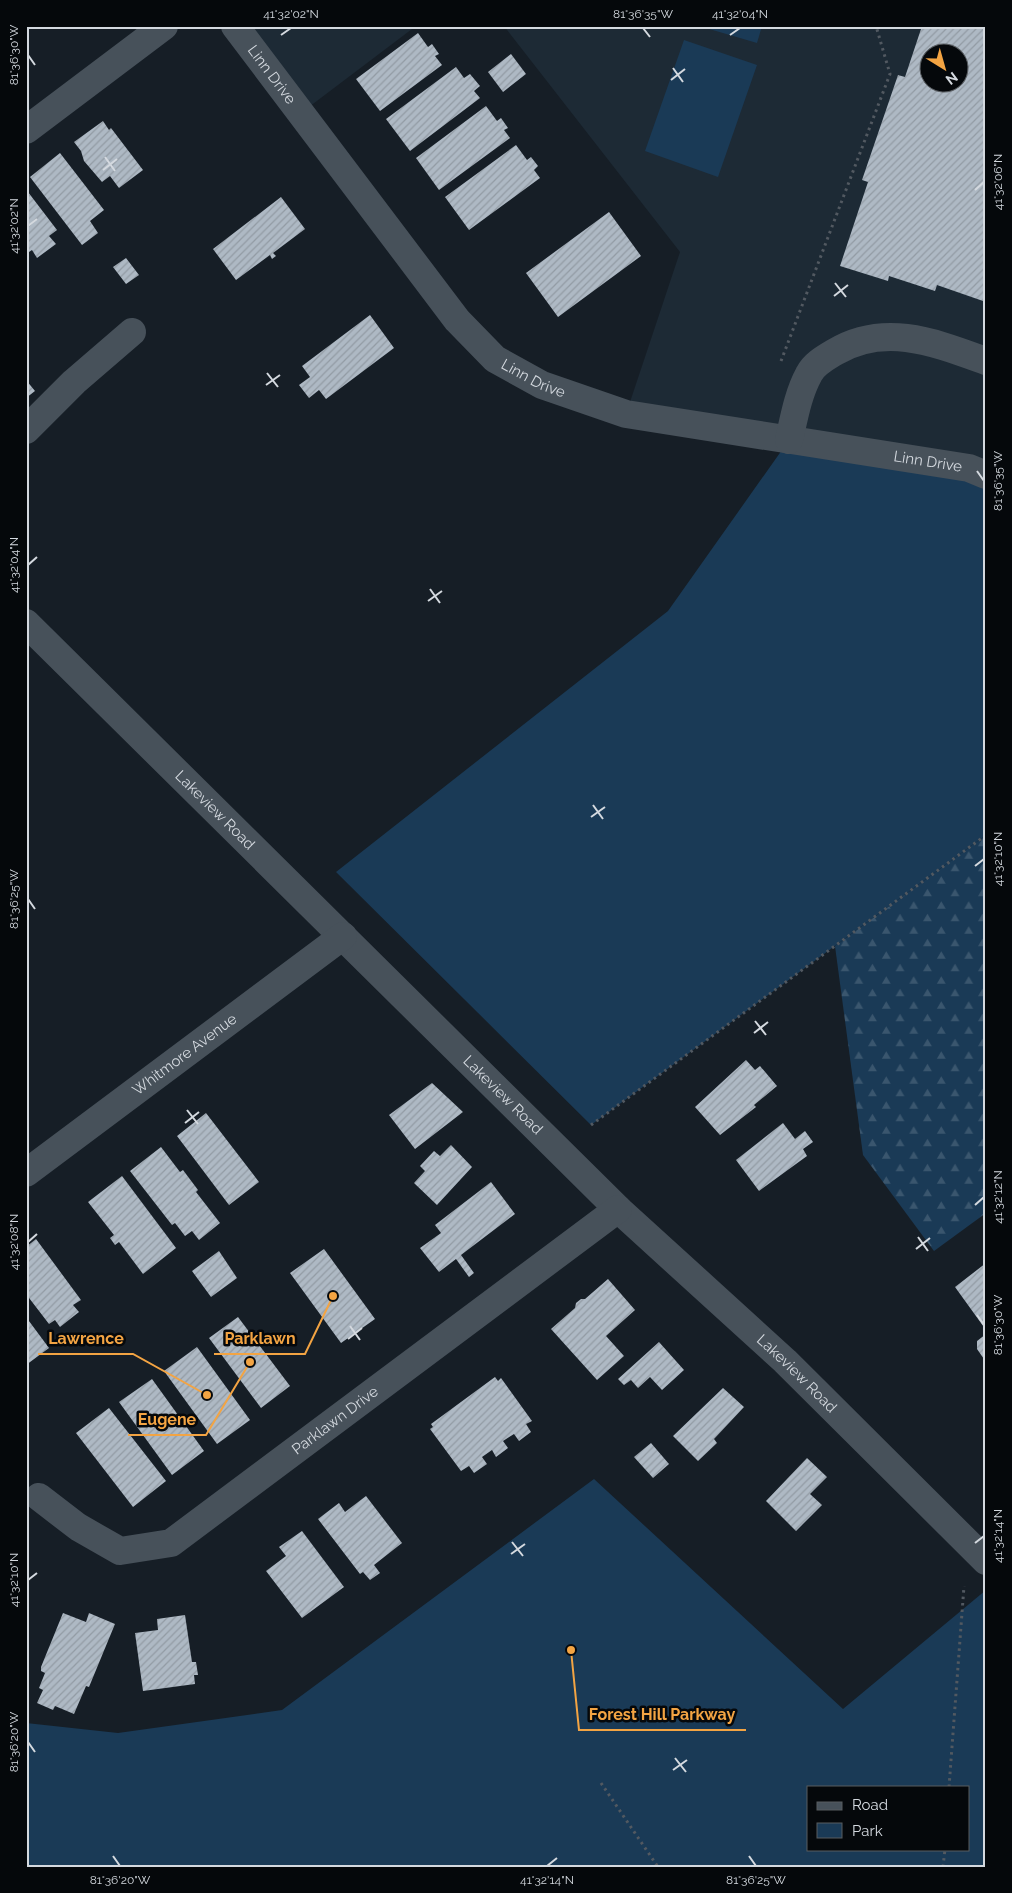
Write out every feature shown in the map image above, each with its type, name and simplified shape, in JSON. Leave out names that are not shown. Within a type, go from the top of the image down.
[{"type":"street","points":[[26,130],[164,26]]},
{"type":"street","name":"Linn Drive","points":[[236,26],[457,320],[495,359],[542,385],[626,414],[969,468],[986,475]]},
{"type":"street","points":[[26,430],[74,382],[132,332]]},
{"type":"street","points":[[789,440],[796,406],[810,372],[821,360],[847,345],[871,337],[905,337],[942,345],[986,362]]},
{"type":"street","name":"Lakeview Road","points":[[26,623],[618,1208],[785,1361],[986,1562]]},
{"type":"street","name":"Whitmore Avenue","points":[[26,1173],[343,936]]},
{"type":"street","name":"Parklawn Drive","points":[[39,1497],[78,1527],[120,1551],[171,1542],[618,1208]]},
{"type":"path","points":[[781,361],[890,74],[876,26]]},
{"type":"path","points":[[591,1124],[986,835]]},
{"type":"path","points":[[949,1786],[964,1586]]},
{"type":"path","points":[[601,1783],[658,1867]]},
{"type":"path","points":[[943,1867],[944,1850]]},
{"type":"shaded area","points":[[236,26],[416,26],[301,113]]},
{"type":"shaded area","points":[[504,26],[986,26],[986,475],[626,414],[680,252]]},
{"type":"green space","points":[[699,26],[762,26],[757,43]]},
{"type":"green space","points":[[684,40],[757,65],[718,177],[645,151]]},
{"type":"green space","points":[[789,440],[986,475],[986,835],[591,1125],[336,872],[668,611]]},
{"type":"green space","points":[[986,835],[986,1213],[934,1251],[863,1155],[835,946]]},
{"type":"green space","points":[[594,1479],[843,1709],[986,1590],[986,1867],[26,1867],[26,1723],[118,1733],[282,1710]]},
{"type":"building","points":[[922,26],[986,26],[986,296],[983,301],[937,285],[935,291],[889,276],[888,281],[840,266],[868,182],[862,180],[898,75],[905,77]]},
{"type":"building","points":[[418,33],[428,47],[432,44],[439,54],[435,56],[442,65],[380,111],[356,79]]},
{"type":"building","points":[[511,54],[526,74],[503,92],[488,72]]},
{"type":"building","points":[[456,67],[464,78],[470,74],[480,86],[474,91],[480,98],[410,151],[386,119]]},
{"type":"building","points":[[486,106],[497,121],[501,118],[508,128],[504,130],[510,138],[439,190],[416,158]]},
{"type":"building","points":[[103,121],[109,130],[111,128],[143,170],[119,188],[110,176],[102,182],[84,161],[81,151],[74,142]]},
{"type":"building","points":[[516,145],[527,160],[531,157],[538,166],[534,170],[540,178],[469,230],[445,197]]},
{"type":"building","points":[[60,153],[104,210],[90,221],[98,233],[82,245],[30,177]]},
{"type":"building","points":[[28,192],[57,230],[49,236],[56,244],[37,258],[32,250],[26,254],[26,193]]},
{"type":"building","points":[[281,197],[305,229],[273,253],[276,256],[272,259],[270,255],[236,280],[213,249]]},
{"type":"building","points":[[609,212],[641,256],[558,317],[526,273]]},
{"type":"building","points":[[126,258],[139,275],[126,284],[113,267]]},
{"type":"building","points":[[370,315],[394,348],[326,399],[319,390],[309,398],[299,385],[310,377],[302,366]]},
{"type":"building","points":[[26,380],[35,391],[26,398]]},
{"type":"building","points":[[746,1060],[755,1070],[760,1066],[777,1086],[754,1105],[756,1107],[720,1135],[695,1107]]},
{"type":"building","points":[[432,1083],[463,1112],[415,1149],[389,1115]]},
{"type":"building","points":[[206,1113],[259,1182],[229,1205],[177,1136]]},
{"type":"building","points":[[783,1123],[795,1139],[805,1131],[813,1142],[803,1149],[807,1156],[759,1191],[736,1160]]},
{"type":"building","points":[[451,1145],[472,1167],[437,1205],[414,1183],[425,1171],[420,1166],[434,1151],[440,1156]]},
{"type":"building","points":[[161,1147],[180,1172],[183,1170],[198,1190],[196,1192],[220,1223],[199,1240],[192,1231],[185,1236],[175,1223],[172,1225],[130,1171]]},
{"type":"building","points":[[122,1176],[176,1248],[143,1274],[119,1242],[115,1245],[110,1238],[114,1235],[88,1202]]},
{"type":"building","points":[[491,1182],[515,1214],[461,1255],[474,1273],[469,1277],[456,1259],[439,1272],[420,1248],[441,1233],[435,1225]]},
{"type":"building","points":[[36,1239],[81,1300],[73,1305],[79,1312],[60,1327],[55,1320],[49,1324],[26,1294],[26,1247]]},
{"type":"building","points":[[324,1249],[375,1319],[341,1343],[290,1273]]},
{"type":"building","points":[[219,1251],[237,1278],[211,1297],[192,1271]]},
{"type":"building","points":[[986,1263],[986,1330],[955,1287]]},
{"type":"building","points":[[608,1279],[635,1310],[606,1336],[624,1356],[597,1380],[551,1329],[575,1308],[576,1303],[581,1299],[585,1299]]},
{"type":"building","points":[[26,1317],[49,1348],[26,1365]]},
{"type":"building","points":[[238,1317],[290,1386],[261,1408],[209,1338]]},
{"type":"building","points":[[986,1334],[986,1362],[977,1349],[977,1341]]},
{"type":"building","points":[[659,1342],[684,1370],[662,1390],[650,1377],[638,1388],[631,1380],[624,1385],[618,1379]]},
{"type":"building","points":[[197,1347],[250,1420],[217,1444],[164,1371]]},
{"type":"building","points":[[495,1377],[498,1381],[501,1378],[532,1421],[526,1424],[531,1432],[519,1441],[514,1434],[503,1441],[508,1448],[496,1457],[492,1450],[482,1457],[487,1464],[474,1473],[469,1466],[461,1471],[430,1429],[433,1427],[431,1424]]},
{"type":"building","points":[[152,1379],[204,1451],[172,1475],[119,1402]]},
{"type":"building","points":[[723,1388],[744,1407],[714,1439],[717,1443],[698,1461],[673,1436]]},
{"type":"building","points":[[109,1408],[166,1481],[133,1507],[76,1433]]},
{"type":"building","points":[[651,1443],[669,1464],[653,1478],[634,1457]]},
{"type":"building","points":[[807,1458],[827,1477],[810,1494],[822,1505],[796,1531],[766,1501]]},
{"type":"building","points":[[366,1496],[402,1543],[374,1565],[380,1573],[370,1580],[363,1572],[360,1574],[318,1519],[339,1503],[345,1512]]},
{"type":"building","points":[[302,1531],[344,1587],[302,1618],[266,1571],[286,1556],[279,1547]]},
{"type":"building","points":[[63,1613],[86,1622],[89,1613],[115,1624],[89,1687],[86,1686],[74,1714],[55,1706],[53,1710],[37,1703],[43,1690],[39,1688],[45,1673],[41,1671],[41,1667]]},
{"type":"building","points":[[185,1615],[192,1662],[196,1662],[198,1675],[194,1675],[195,1684],[143,1691],[135,1633],[158,1630],[157,1619]]},
{"type":"place","name":"Parklawn","points":[[333,1296]]},
{"type":"place","name":"Eugene","points":[[250,1362]]},
{"type":"place","name":"Lawrence","points":[[207,1395]]},
{"type":"place","name":"Forest Hill Parkway","points":[[571,1650]]}]
